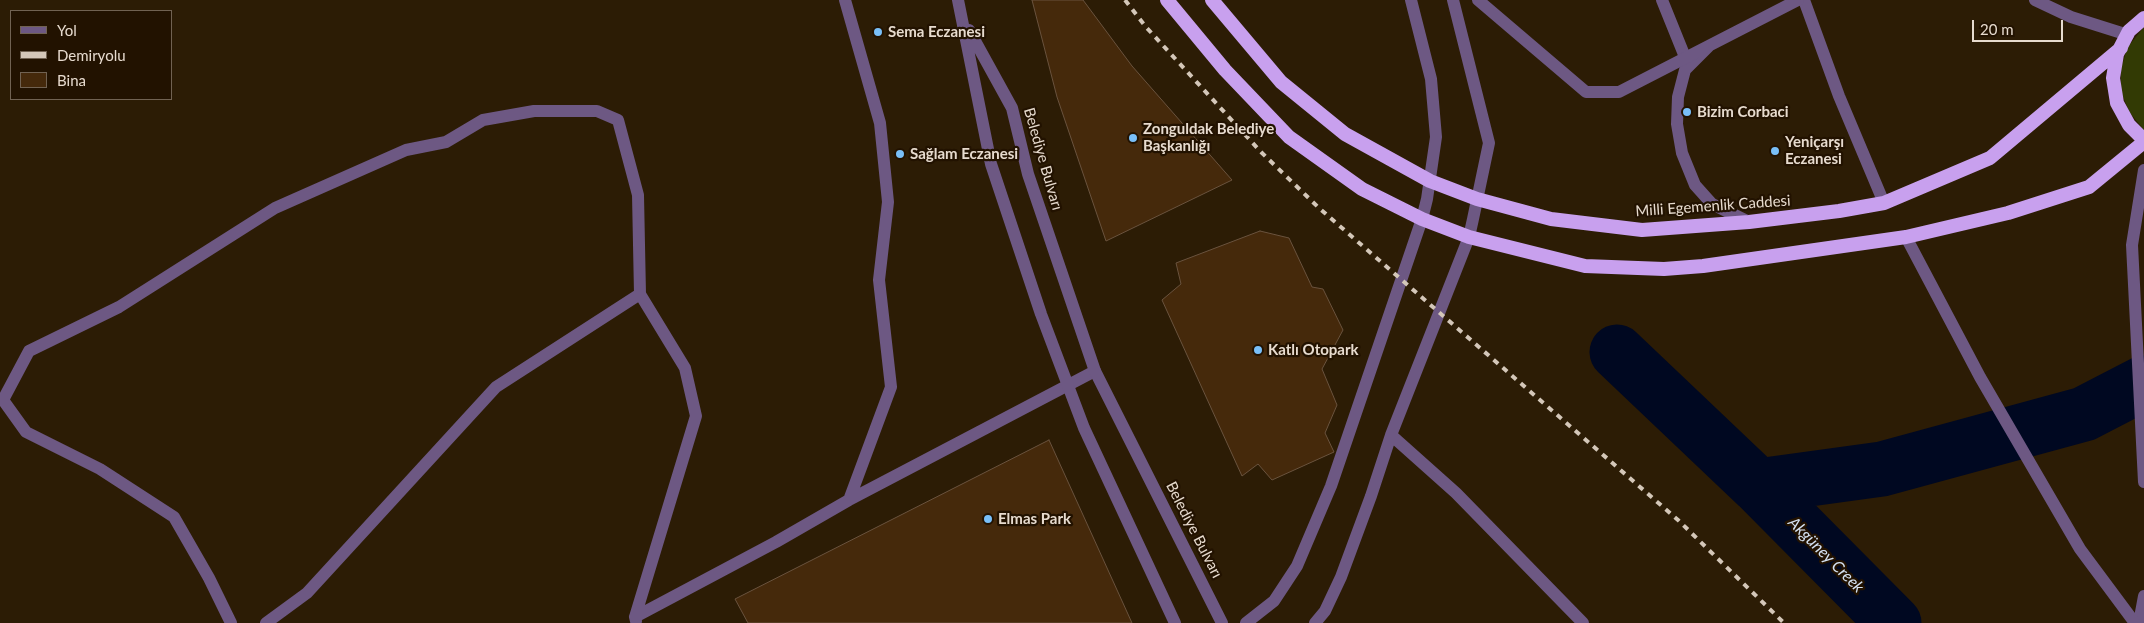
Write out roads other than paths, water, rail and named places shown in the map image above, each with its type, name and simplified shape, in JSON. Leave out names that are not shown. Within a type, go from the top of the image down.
[{"type":"highway","points":[[1168,0],[1225,70],[1289,137],[1362,189],[1422,219],[1469,237],[1585,266],[1664,269],[1703,266],[1906,237],[2008,213],[2090,187],[2144,141],[2129,125],[2117,103],[2113,78],[2117,54],[2128,35],[2144,18]]},
{"type":"highway","name":"Milli Egemenlik Caddesi","points":[[1212,0],[1281,82],[1345,134],[1430,181],[1477,199],[1551,219],[1642,230],[1749,222],[1838,211],[1884,203],[1990,158],[2121,48]]},
{"type":"street","points":[[845,0],[880,124],[888,202],[879,280],[890,387],[849,500]]},
{"type":"street","points":[[958,0],[991,164],[1068,387],[1084,428],[1175,623]]},
{"type":"street","points":[[1246,623],[1274,601],[1297,566],[1331,486],[1422,219],[1436,137],[1431,79],[1411,0]]},
{"type":"street","points":[[1315,623],[1325,611],[1341,577],[1391,435],[1469,237],[1489,143],[1453,0]]},
{"type":"street","points":[[1478,0],[1586,92],[1619,92],[1713,42],[1798,0]]},
{"type":"street","points":[[1662,0],[1686,57]]},
{"type":"street","points":[[1804,0],[1839,96],[1884,203]]},
{"type":"street","points":[[2035,0],[2071,17],[2128,35]]},
{"type":"street","name":"Belediye Bulvarı","points":[[963,20],[1012,108],[1028,174],[1095,371],[1222,623]]},
{"type":"street","points":[[1713,42],[1686,70],[1680,88],[1678,124],[1682,153],[1695,185],[1712,204],[1749,222]]},
{"type":"street","points":[[231,623],[209,578],[174,517],[100,469],[26,432],[3,400],[29,351],[119,307],[275,208],[406,150],[446,142],[483,120],[534,111],[597,111],[618,120],[638,195],[640,294],[685,368],[696,416],[636,620]]},
{"type":"street","points":[[2144,170],[2132,245],[2144,482]]},
{"type":"street","points":[[1906,237],[1980,378],[2080,549],[2137,623]]},
{"type":"street","points":[[266,623],[307,592],[496,387],[640,294]]},
{"type":"street","points":[[636,620],[849,500],[1068,387],[1095,371]]},
{"type":"street","points":[[1391,435],[1456,493],[1583,623]]},
{"type":"street","points":[[2137,623],[2144,596]]},
{"type":"waterway","name":"Akgüney Creek","points":[[1617,352],[1758,486],[1894,623]]},
{"type":"waterway","points":[[1758,486],[1882,469],[2084,414],[2144,383]]},
{"type":"railway","points":[[1125,0],[1146,27],[1261,152],[1319,208],[1678,520],[1784,623]]},
{"type":"place","name":"Sema Eczanesi","points":[[878,32]]},
{"type":"place","name":"Bizim Corbaci","points":[[1687,112]]},
{"type":"place","name":"Zonguldak Belediye Başkanlığı","points":[[1133,138]]},
{"type":"place","name":"Yeniçarşı Eczanesi","points":[[1775,151]]},
{"type":"place","name":"Sağlam Eczanesi","points":[[900,154]]},
{"type":"place","name":"Katlı Otopark","points":[[1258,350]]},
{"type":"place","name":"Elmas Park","points":[[988,519]]}]
